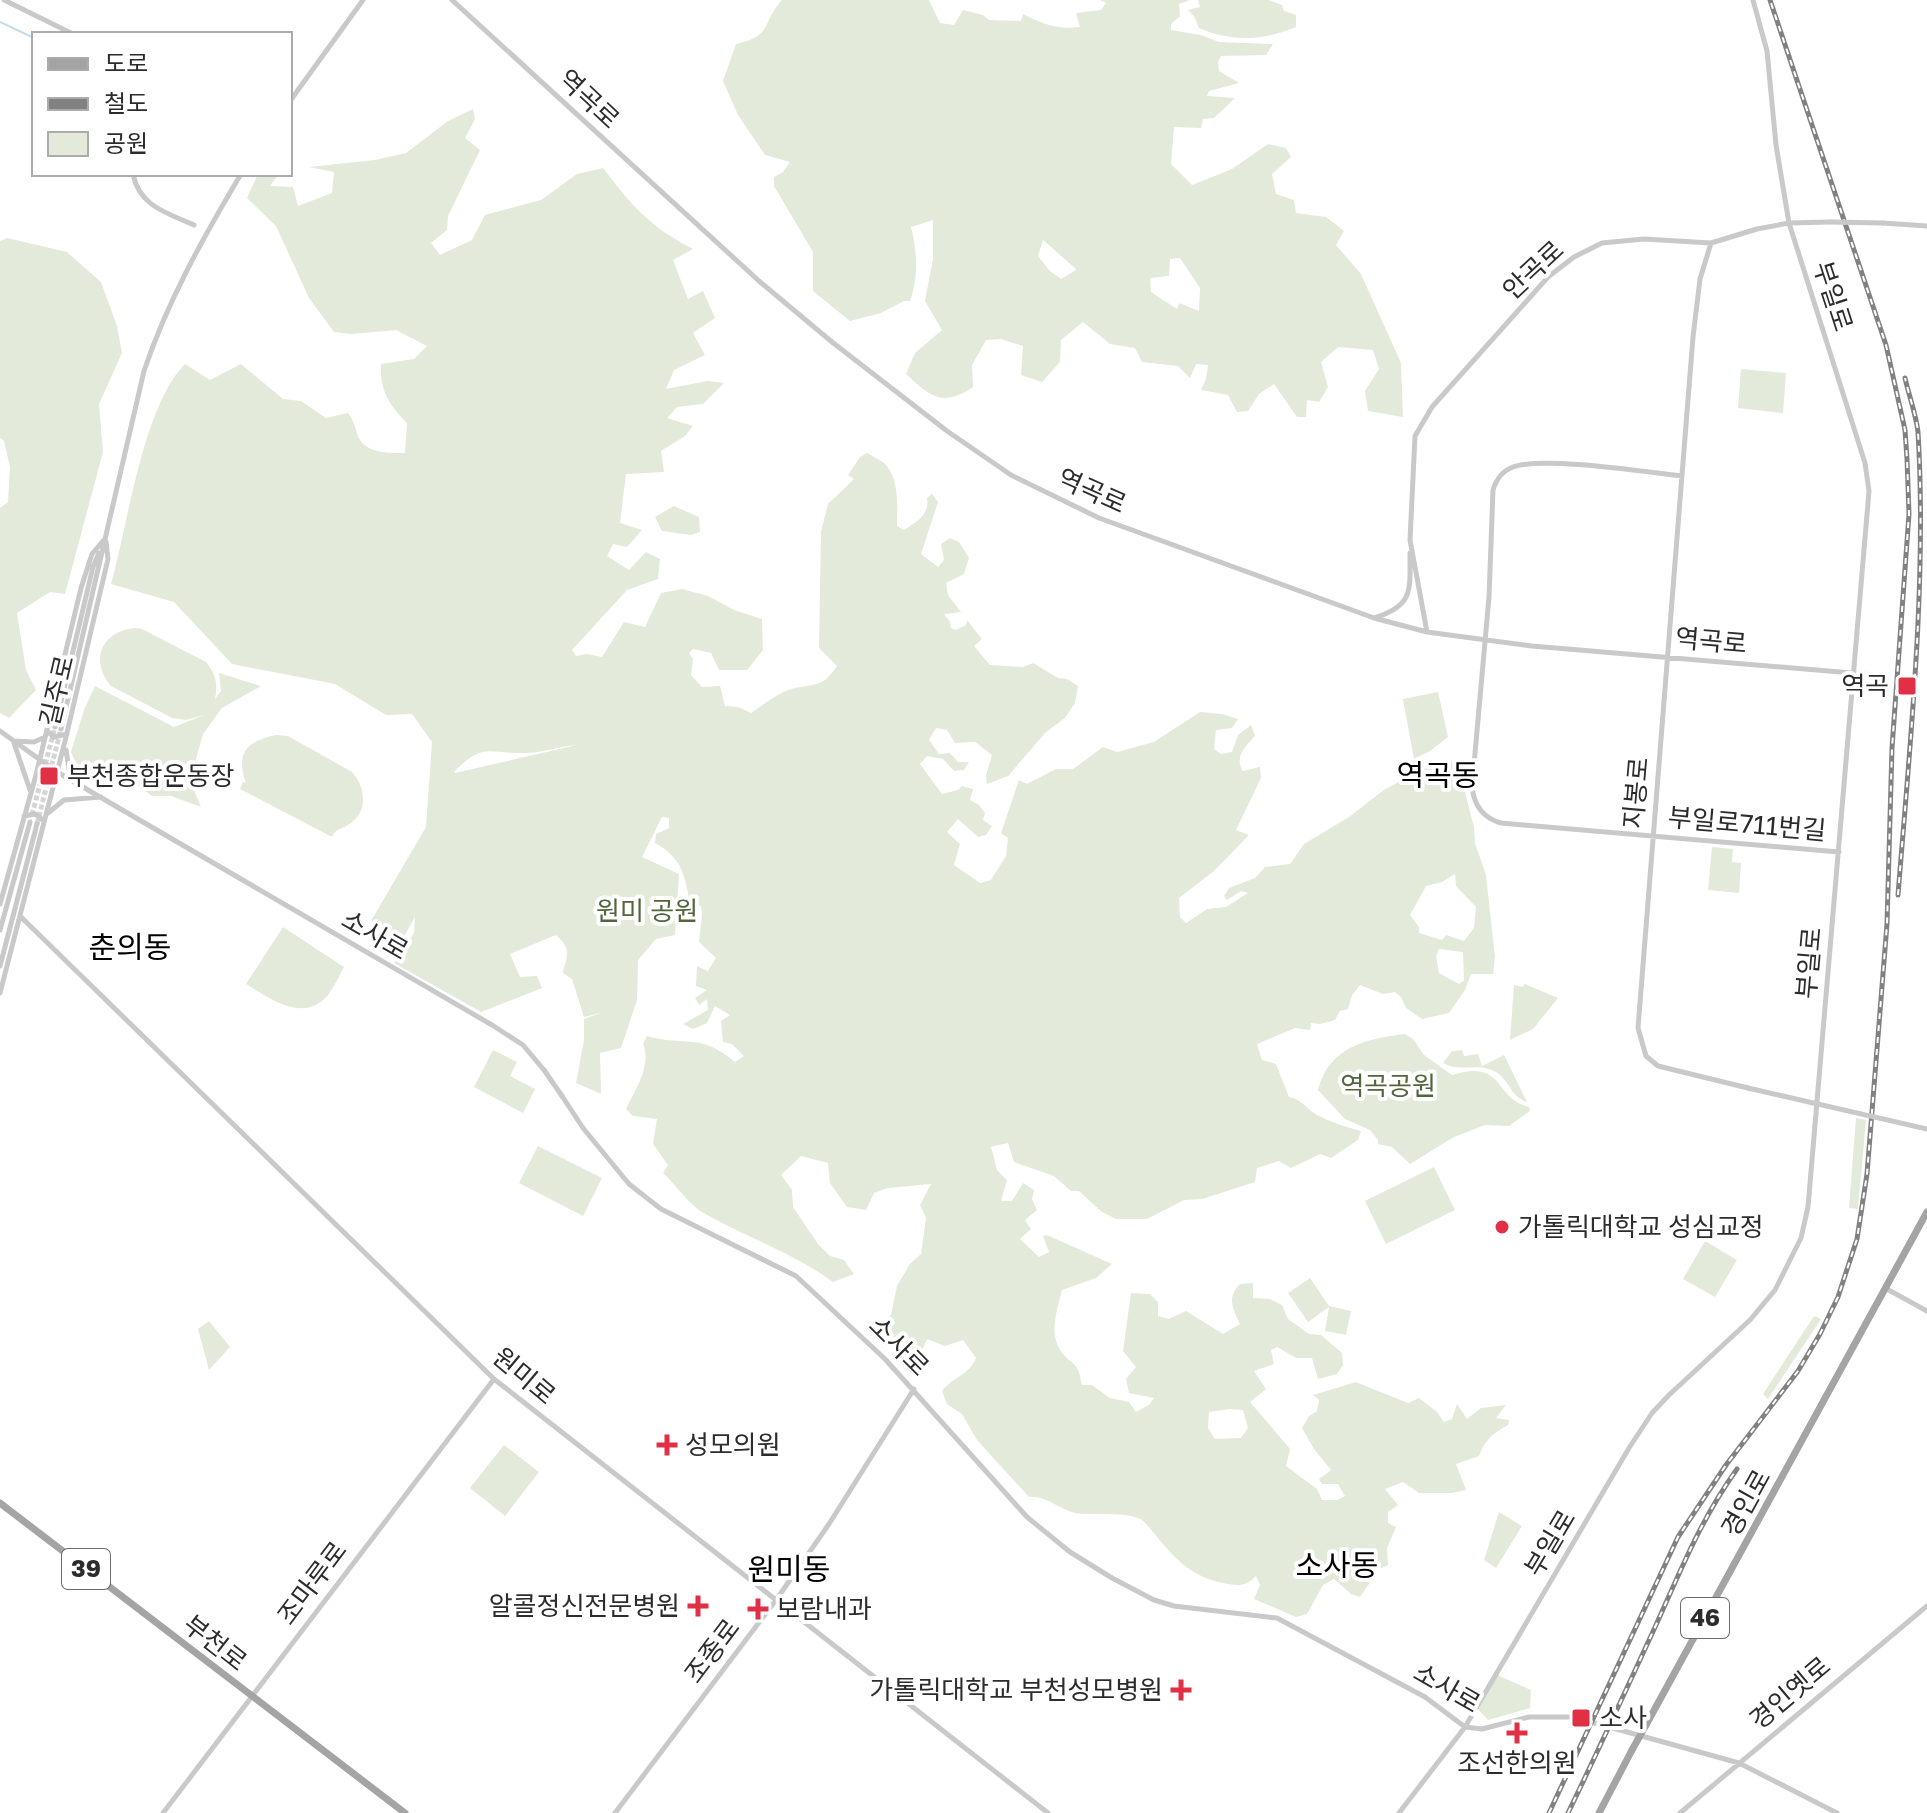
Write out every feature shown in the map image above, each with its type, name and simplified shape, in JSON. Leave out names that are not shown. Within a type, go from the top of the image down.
[{"type":"main road","name":"경인로","points":[[1599,1813],[1927,1212]]},
{"type":"main road","name":"부천로","points":[[0,1503],[405,1813]]},
{"type":"street","points":[[4,0],[69,32]]},
{"type":"street","points":[[292,98],[363,0]]},
{"type":"street","name":"역곡로","points":[[452,0],[759,281],[899,395],[1011,475],[1099,518],[1374,618],[1427,632],[1486,641],[1876,675]]},
{"type":"street","name":"부일로","points":[[1399,1813],[1465,1727],[1648,1420],[1669,1395],[1759,1310],[1775,1290],[1801,1238],[1811,1185],[1867,516],[1867,473],[1789,223],[1776,145],[1767,51],[1753,0]]},
{"type":"street","points":[[134,176],[140,195],[151,206],[194,225]]},
{"type":"street","name":"길주로","points":[[58,728],[93,567],[106,537],[144,371],[159,327],[195,250],[240,176]]},
{"type":"street","name":"안곡로","points":[[1427,632],[1410,540],[1413,453],[1420,425],[1432,407],[1548,277],[1589,247],[1602,243],[1644,239],[1711,243],[1789,223],[1927,226]]},
{"type":"street","name":"지봉로","points":[[1711,243],[1700,279],[1696,309],[1638,1018],[1642,1048],[1648,1059],[1662,1068],[1927,1129]]},
{"type":"street","points":[[1486,641],[1493,490],[1507,469],[1532,463],[1682,476]]},
{"type":"street","name":"길주로","points":[[0,900],[31,791],[81,588],[92,554],[106,537]]},
{"type":"street","name":"길주로","points":[[0,993],[108,559],[106,537]]},
{"type":"street","points":[[1374,618],[1396,610],[1406,598],[1410,584],[1410,540]]},
{"type":"street","name":"부일로711번길","points":[[1486,641],[1472,787],[1477,804],[1486,816],[1501,823],[1839,852]]},
{"type":"street","points":[[46,730],[54,737],[66,737],[69,769],[76,783]]},
{"type":"street","name":"소사로","points":[[0,731],[57,772],[523,1045],[583,1128],[629,1184],[661,1209],[796,1276],[914,1389],[1027,1517],[1070,1552],[1112,1578],[1154,1600],[1174,1606],[1277,1618],[1425,1697],[1465,1727],[1482,1729],[1529,1717],[1563,1716],[1739,1763],[1837,1813]]},
{"type":"street","points":[[31,791],[13,741],[34,742],[44,738]]},
{"type":"street","points":[[47,813],[64,800],[101,797]]},
{"type":"street","points":[[24,816],[35,814],[45,822]]},
{"type":"street","points":[[0,930],[34,823],[0,966]]},
{"type":"street","name":"원미로","points":[[21,917],[494,1379],[1048,1813]]},
{"type":"street","points":[[17,931],[32,928]]},
{"type":"street","points":[[1885,1288],[1927,1311]]},
{"type":"street","name":"조마루로","points":[[163,1813],[494,1379]]},
{"type":"street","name":"조종로","points":[[615,1813],[776,1600],[831,1521],[914,1389]]},
{"type":"street","name":"경인옛로","points":[[1680,1813],[1927,1606]]},
{"type":"green space","points":[[782,0],[929,0],[940,23],[954,25],[963,10],[983,15],[989,20],[1021,21],[1023,14],[1051,25],[1072,28],[1080,27],[1076,13],[1101,10],[1106,3],[1100,0],[1190,0],[1179,4],[1180,16],[1171,24],[1171,30],[1201,35],[1219,42],[1273,44],[1266,55],[1221,56],[1219,71],[1239,83],[1209,91],[1207,96],[1235,98],[1214,118],[1203,119],[1201,128],[1174,127],[1171,164],[1192,185],[1232,169],[1268,144],[1286,148],[1291,157],[1272,174],[1276,194],[1294,200],[1296,213],[1326,217],[1344,231],[1336,245],[1361,274],[1401,363],[1403,417],[1368,411],[1365,391],[1379,369],[1373,350],[1338,347],[1321,362],[1328,387],[1319,402],[1307,400],[1306,417],[1297,417],[1274,384],[1259,394],[1248,411],[1237,412],[1228,395],[1201,390],[1208,365],[1196,364],[1190,378],[1178,366],[1142,362],[1135,348],[1110,344],[1083,322],[1061,340],[1060,362],[1042,382],[1021,375],[1023,346],[1001,339],[986,340],[972,365],[973,387],[945,398],[922,388],[906,374],[915,353],[942,330],[925,301],[933,259],[933,220],[911,227],[916,264],[910,301],[850,321],[813,291],[813,252],[774,186],[774,177],[783,172],[790,162],[765,155],[738,115],[723,81],[736,44],[762,32]],"holes":[[[1043,240],[1076,269],[1076,270],[1061,279],[1049,270],[1038,256]],[[1180,258],[1200,288],[1199,311],[1179,303],[1177,309],[1151,292],[1150,278],[1169,276],[1170,259]]]},
{"type":"green space","points":[[1198,0],[1269,0],[1296,15],[1296,27],[1247,38],[1211,33],[1199,28],[1188,10],[1200,7]]},
{"type":"green space","name":"원미 공원","points":[[473,109],[475,119],[465,138],[480,150],[448,216],[447,230],[431,243],[440,255],[472,240],[485,215],[541,200],[577,174],[603,168],[643,214],[693,249],[673,260],[688,299],[703,291],[715,318],[693,333],[705,355],[674,370],[666,389],[707,381],[724,383],[703,404],[677,407],[667,418],[693,426],[685,436],[661,451],[664,472],[626,474],[620,523],[642,530],[627,547],[613,544],[607,556],[629,570],[646,552],[660,559],[658,579],[627,590],[572,650],[576,656],[587,654],[602,657],[624,622],[645,627],[661,593],[682,589],[708,596],[734,610],[762,619],[763,650],[747,670],[719,670],[711,653],[693,649],[689,653],[693,659],[691,675],[702,687],[720,686],[725,706],[738,707],[751,713],[783,692],[824,681],[837,666],[819,648],[821,532],[828,504],[854,479],[848,475],[860,457],[867,453],[884,463],[893,476],[897,526],[904,530],[917,521],[926,509],[927,498],[932,494],[938,502],[921,554],[938,567],[944,560],[941,544],[950,538],[959,542],[969,558],[964,574],[946,583],[948,595],[961,612],[944,614],[951,628],[956,630],[966,625],[967,620],[982,639],[974,646],[990,665],[1023,667],[1033,663],[1078,686],[1075,703],[1065,718],[1045,733],[1008,776],[987,784],[986,775],[992,755],[975,742],[955,743],[947,730],[936,728],[929,740],[939,754],[950,753],[958,762],[969,762],[964,770],[954,771],[943,759],[927,756],[920,764],[942,794],[962,786],[973,789],[970,800],[979,805],[985,813],[983,820],[992,826],[986,835],[978,837],[958,819],[947,832],[960,844],[954,865],[980,883],[991,880],[1006,856],[1008,838],[1001,833],[1019,780],[1027,784],[1056,769],[1073,769],[1103,747],[1117,752],[1154,742],[1200,712],[1238,719],[1232,728],[1216,730],[1214,749],[1221,754],[1232,752],[1238,735],[1251,725],[1255,736],[1242,752],[1240,761],[1243,771],[1260,767],[1261,778],[1236,830],[1249,835],[1214,871],[1179,898],[1180,917],[1186,923],[1207,909],[1226,907],[1248,893],[1241,891],[1227,900],[1224,896],[1229,888],[1255,878],[1265,867],[1290,864],[1304,844],[1349,817],[1384,790],[1438,760],[1457,762],[1474,827],[1475,843],[1486,875],[1495,957],[1493,974],[1471,974],[1465,990],[1449,1013],[1422,1019],[1406,1008],[1395,992],[1383,994],[1360,985],[1352,995],[1348,1009],[1340,1011],[1335,1020],[1311,1023],[1310,1030],[1295,1028],[1257,1044],[1262,1060],[1276,1064],[1289,1097],[1322,1118],[1361,1131],[1358,1140],[1331,1158],[1320,1154],[1291,1168],[1279,1161],[1257,1168],[1255,1182],[1202,1199],[1184,1200],[1147,1219],[1116,1219],[1102,1212],[1079,1191],[1071,1191],[1054,1176],[1014,1162],[1008,1143],[991,1147],[997,1170],[1007,1180],[1001,1201],[1012,1201],[1023,1183],[1034,1190],[1032,1199],[1037,1210],[1025,1220],[1031,1229],[1020,1239],[1039,1257],[1049,1252],[1043,1236],[1047,1235],[1112,1264],[1096,1278],[1062,1290],[1058,1304],[1054,1326],[1056,1341],[1078,1370],[1082,1385],[1092,1385],[1110,1398],[1129,1402],[1136,1412],[1149,1405],[1154,1398],[1129,1393],[1126,1379],[1136,1367],[1123,1351],[1131,1293],[1150,1294],[1158,1302],[1158,1316],[1169,1319],[1186,1311],[1223,1334],[1240,1324],[1232,1303],[1233,1293],[1240,1284],[1253,1283],[1253,1298],[1270,1299],[1282,1305],[1288,1319],[1309,1334],[1321,1335],[1342,1353],[1343,1365],[1337,1374],[1318,1379],[1312,1358],[1296,1358],[1277,1347],[1271,1350],[1274,1364],[1254,1371],[1266,1389],[1250,1402],[1290,1449],[1286,1466],[1317,1489],[1322,1500],[1337,1500],[1345,1496],[1338,1484],[1322,1484],[1319,1479],[1331,1470],[1302,1428],[1309,1416],[1317,1411],[1319,1400],[1313,1395],[1356,1382],[1408,1403],[1419,1398],[1444,1422],[1452,1419],[1457,1404],[1467,1419],[1481,1408],[1506,1405],[1496,1418],[1509,1420],[1508,1425],[1490,1438],[1479,1456],[1456,1464],[1466,1490],[1419,1493],[1403,1482],[1385,1489],[1398,1505],[1388,1512],[1388,1523],[1396,1527],[1387,1548],[1388,1565],[1379,1569],[1360,1597],[1351,1594],[1334,1579],[1323,1585],[1307,1614],[1296,1617],[1254,1599],[1260,1585],[1256,1576],[1245,1584],[1228,1584],[1186,1567],[1136,1517],[1075,1513],[1041,1498],[1029,1497],[977,1440],[962,1414],[947,1404],[942,1391],[969,1369],[976,1358],[963,1340],[945,1346],[927,1339],[920,1355],[924,1370],[900,1356],[883,1336],[870,1336],[879,1323],[891,1315],[897,1286],[910,1264],[921,1254],[926,1218],[920,1205],[931,1184],[888,1188],[874,1193],[866,1210],[847,1207],[830,1183],[828,1163],[801,1156],[781,1175],[792,1190],[793,1207],[818,1244],[830,1256],[844,1260],[854,1274],[833,1282],[801,1262],[702,1212],[663,1173],[668,1165],[653,1144],[657,1119],[633,1116],[626,1109],[644,1069],[643,1044],[647,1036],[702,1043],[735,1062],[744,1056],[732,1044],[723,1042],[721,1021],[730,1015],[715,1006],[707,1023],[693,1029],[683,1024],[708,1010],[707,999],[699,1005],[695,998],[707,990],[696,986],[697,966],[708,971],[716,958],[699,942],[701,905],[696,909],[691,906],[677,862],[655,843],[656,834],[669,828],[669,818],[662,817],[642,857],[679,874],[675,935],[656,939],[638,960],[637,1000],[621,1048],[600,1053],[601,1094],[576,1083],[584,1040],[584,1019],[600,1013],[584,1017],[572,979],[563,973],[566,948],[556,935],[510,954],[520,977],[537,976],[542,988],[481,1012],[394,963],[414,933],[415,917],[402,940],[371,921],[426,827],[432,742],[412,714],[386,715],[335,684],[232,664],[174,602],[111,584],[148,436],[170,383],[185,364],[210,380],[241,364],[283,399],[301,401],[326,418],[348,413],[361,442],[366,446],[378,451],[405,453],[407,423],[387,397],[381,364],[414,359],[427,346],[396,330],[352,334],[334,332],[309,298],[276,226],[247,198],[257,176],[278,176],[270,186],[293,187],[298,206],[332,193],[334,172],[309,167],[375,160],[406,153],[448,121]],"holes":[[[577,745],[455,773],[454,772],[473,756],[487,751],[531,753]],[[1455,874],[1456,886],[1476,907],[1474,928],[1464,941],[1446,935],[1442,940],[1419,933],[1419,927],[1410,915],[1426,886],[1442,882]],[[1439,949],[1463,952],[1464,981],[1459,984],[1439,973],[1436,956]],[[1243,1410],[1248,1428],[1241,1438],[1215,1439],[1208,1428],[1209,1412]]]},
{"type":"green space","points":[[7,238],[67,252],[101,282],[117,326],[122,353],[99,404],[103,452],[65,594],[50,592],[17,613],[26,670],[36,690],[9,718],[0,713],[0,508],[8,502],[10,467],[4,441],[0,438],[0,241]]},
{"type":"green space","points":[[1741,369],[1786,373],[1783,413],[1738,408]]},
{"type":"green space","points":[[674,506],[699,517],[700,532],[691,535],[662,531],[655,517]]},
{"type":"green space","points":[[135,628],[206,662],[215,679],[215,699],[221,691],[219,673],[261,686],[222,708],[203,734],[190,781],[201,807],[171,796],[152,796],[137,785],[101,781],[79,770],[71,752],[95,686],[174,727],[204,715],[186,720],[172,718],[111,686],[101,666],[102,648],[114,635]]},
{"type":"green space","points":[[1438,692],[1448,737],[1414,759],[1403,699]]},
{"type":"green space","points":[[276,735],[288,736],[352,772],[357,778],[362,792],[362,807],[355,820],[332,837],[240,789],[243,782],[246,783],[242,764],[246,750],[258,741]]},
{"type":"green space","points":[[1712,847],[1733,849],[1732,862],[1741,863],[1739,893],[1708,890]]},
{"type":"green space","points":[[283,927],[344,967],[328,995],[319,1003],[298,1008],[287,1006],[246,984]]},
{"type":"green space","points":[[1525,984],[1558,998],[1533,1029],[1510,1040],[1514,985],[1522,987]]},
{"type":"green space","name":"역곡공원","points":[[1405,1034],[1413,1039],[1424,1055],[1452,1075],[1469,1071],[1490,1076],[1530,1111],[1509,1126],[1485,1125],[1454,1137],[1410,1164],[1392,1147],[1378,1144],[1370,1130],[1345,1119],[1318,1090],[1323,1075],[1340,1055],[1363,1043]]},
{"type":"green space","points":[[493,1050],[517,1062],[510,1076],[535,1089],[523,1113],[474,1087]]},
{"type":"green space","points":[[1462,1050],[1464,1056],[1478,1054],[1482,1066],[1504,1055],[1527,1102],[1517,1096],[1499,1074],[1488,1068],[1456,1067],[1443,1063],[1452,1051]]},
{"type":"green space","points":[[1856,1118],[1866,1120],[1858,1209],[1849,1208]]},
{"type":"green space","points":[[538,1146],[602,1178],[583,1216],[519,1183]]},
{"type":"green space","points":[[1434,1167],[1455,1210],[1386,1244],[1365,1201]]},
{"type":"green space","points":[[1705,1241],[1737,1260],[1715,1297],[1683,1279]]},
{"type":"green space","points":[[1310,1278],[1329,1306],[1351,1311],[1346,1335],[1325,1331],[1329,1307],[1308,1322],[1288,1293]]},
{"type":"green space","points":[[1814,1316],[1821,1319],[1768,1399],[1763,1394]]},
{"type":"green space","points":[[209,1321],[230,1347],[209,1370],[198,1329]]},
{"type":"green space","points":[[504,1445],[539,1472],[505,1516],[470,1488]]},
{"type":"green space","points":[[1499,1512],[1522,1526],[1496,1568],[1484,1560]]},
{"type":"green space","points":[[1495,1674],[1531,1690],[1530,1708],[1488,1720],[1476,1707]]},
{"type":"waterway","points":[[0,22],[32,37]]},
{"type":"tunnel","points":[[32,815],[55,727]]},
{"type":"tunnel","points":[[37,824],[61,729]]},
{"type":"railway","points":[[1549,1813],[1678,1537],[1726,1465],[1798,1371],[1820,1334],[1838,1297],[1857,1239],[1867,1174],[1887,924],[1892,748],[1909,514],[1905,430],[1886,345],[1770,0]]},
{"type":"railway","points":[[1898,895],[1916,663],[1920,546],[1918,432],[1905,378]]},
{"type":"railway","points":[[1568,1813],[1692,1545],[1737,1469]]},
{"type":"place","name":"역곡","points":[[1907,686]]},
{"type":"place","name":"부천종합운동장","points":[[49,776]]},
{"type":"place","name":"가톨릭대학교 성심교정","points":[[1502,1227]]},
{"type":"place","name":"성모의원","points":[[667,1445]]},
{"type":"place","name":"알콜정신전문병원","points":[[698,1606]]},
{"type":"place","name":"보람내과","points":[[758,1609]]},
{"type":"place","name":"가톨릭대학교 부천성모병원","points":[[1181,1690]]},
{"type":"place","name":"소사","points":[[1581,1718]]},
{"type":"place","name":"조선한의원","points":[[1517,1733]]},
{"type":"district","name":"역곡동","points":[[1438,776]]},
{"type":"district","name":"춘의동","points":[[130,948]]},
{"type":"district","name":"소사동","points":[[1337,1566]]},
{"type":"district","name":"원미동","points":[[789,1570]]}]
